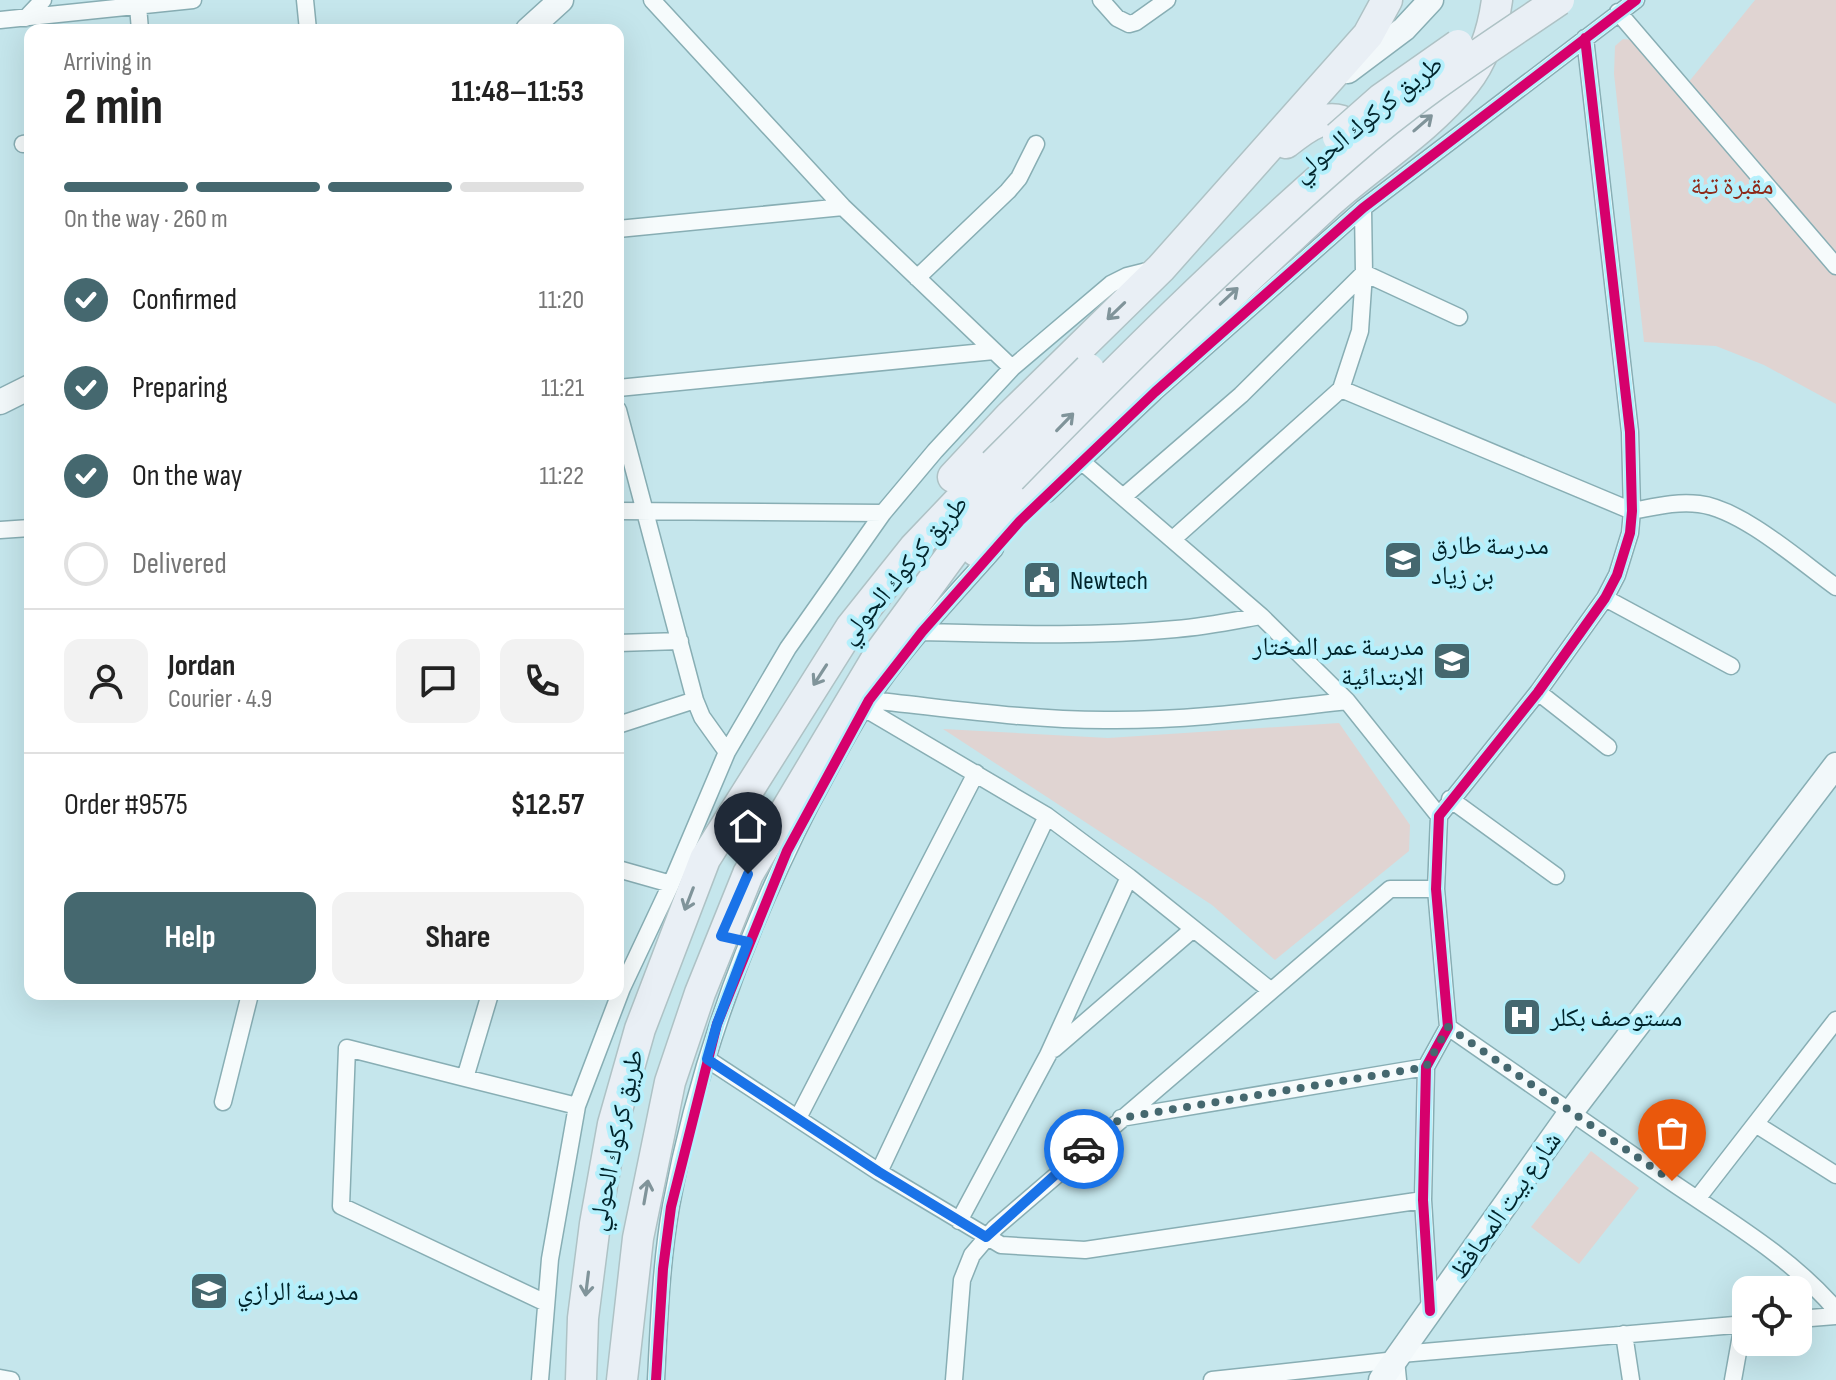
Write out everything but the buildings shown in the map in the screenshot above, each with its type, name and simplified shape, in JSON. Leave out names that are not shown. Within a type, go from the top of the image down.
[{"type":"highway","points":[[851,627],[857,599],[864,586],[922,512],[1009,417],[1161,268],[1368,35],[1387,0]]},
{"type":"highway","points":[[1328,204],[1452,98],[1467,81],[1489,40],[1497,0]]},
{"type":"highway","name":"طريق كركوك الحولي","points":[[622,1380],[638,1238],[670,1082],[735,939],[748,874],[881,651],[990,502],[1002,471],[1173,289],[1365,113],[1522,0]]},
{"type":"highway","name":"طريق كركوك الحولي","points":[[581,1380],[583,1318],[595,1224],[613,1124],[640,1029],[705,859],[851,627],[914,548],[1098,389],[1348,153],[1465,64],[1559,0]]},
{"type":"highway","points":[[881,651],[920,618],[1064,454],[1129,390],[1296,250],[1350,173],[1358,153],[1354,131],[1350,125],[1336,119],[1315,122],[1233,187]]},
{"type":"highway","points":[[628,1070],[670,1082]]},
{"type":"main road","points":[[535,24],[561,0]]},
{"type":"main road","points":[[1314,96],[1404,29],[1431,0]]},
{"type":"main road","points":[[0,402],[24,390]]},
{"type":"main road","name":"شارع بيت المحافظ","points":[[1381,1380],[1398,1365],[1430,1311],[1571,1112],[1836,765]]},
{"type":"street","points":[[26,18],[43,0]]},
{"type":"street","points":[[0,20],[193,0]]},
{"type":"street","points":[[305,0],[307,24]]},
{"type":"street","points":[[652,0],[843,207],[1012,368]]},
{"type":"street","points":[[1101,0],[1117,18],[1129,24],[1167,0]]},
{"type":"street","points":[[656,1380],[663,1269],[671,1207],[735,939],[787,851],[866,704],[922,632],[1020,521],[1296,250],[1363,208],[1636,0]]},
{"type":"street","points":[[138,6],[140,24]]},
{"type":"street","points":[[1618,12],[1836,266]]},
{"type":"street","points":[[1430,1311],[1423,1200],[1426,1067],[1448,1027],[1436,889],[1439,816],[1538,692],[1605,598],[1624,553],[1632,511],[1630,432],[1585,38]]},
{"type":"street","points":[[917,278],[1008,191],[1019,178],[1036,144]]},
{"type":"street","points":[[624,228],[843,207]]},
{"type":"street","points":[[1173,539],[1341,389],[1360,331],[1364,273],[1363,208]]},
{"type":"street","points":[[624,980],[671,884],[727,752],[788,648],[883,513],[1012,368],[1111,284],[1127,276],[1161,268]]},
{"type":"street","points":[[1364,273],[1459,317]]},
{"type":"street","points":[[1123,497],[1241,395],[1364,273]]},
{"type":"street","points":[[624,387],[994,351]]},
{"type":"street","points":[[1341,389],[1632,511],[1674,503],[1698,503],[1721,509],[1741,519],[1836,587]]},
{"type":"street","points":[[624,432],[695,700],[702,717],[727,752]]},
{"type":"street","points":[[1081,461],[1261,616],[1347,701],[1439,816]]},
{"type":"street","points":[[624,511],[883,513]]},
{"type":"street","points":[[0,530],[24,528]]},
{"type":"street","points":[[1605,598],[1731,666]]},
{"type":"street","points":[[922,632],[1022,635],[1121,633],[1179,629],[1261,616]]},
{"type":"street","points":[[624,643],[680,641]]},
{"type":"street","points":[[1538,692],[1608,747]]},
{"type":"street","points":[[624,723],[695,700]]},
{"type":"street","points":[[866,704],[1104,720],[1227,714],[1347,701]]},
{"type":"street","points":[[866,704],[1047,816],[1270,990]]},
{"type":"street","points":[[798,1118],[976,773]]},
{"type":"street","points":[[1450,799],[1556,876]]},
{"type":"street","points":[[879,1172],[1047,816]]},
{"type":"street","points":[[624,871],[671,884]]},
{"type":"street","points":[[959,1221],[1048,1055],[1129,877]]},
{"type":"street","points":[[954,1380],[962,1280],[972,1255],[986,1237],[1390,889],[1436,889]]},
{"type":"street","points":[[1048,1055],[1192,930]]},
{"type":"street","points":[[223,1102],[248,1000]]},
{"type":"street","points":[[465,1078],[488,1000]]},
{"type":"street","points":[[540,1380],[552,1245],[577,1106],[616,1000]]},
{"type":"street","points":[[1697,1199],[1829,1044],[1836,1020]]},
{"type":"street","points":[[1448,1027],[1793,1268],[1819,1289],[1836,1310]]},
{"type":"street","points":[[546,1303],[341,1206],[347,1048],[577,1106]]},
{"type":"street","points":[[707,1059],[879,1172],[1001,1245],[1085,1250],[1423,1200]]},
{"type":"street","points":[[1121,1118],[1426,1067]]},
{"type":"street","points":[[1757,1125],[1836,1175]]},
{"type":"street","points":[[1812,1318],[1836,1316]]},
{"type":"street","points":[[1212,1380],[1398,1365],[1624,1334],[1732,1325]]},
{"type":"street","points":[[1624,1334],[1631,1380]]},
{"type":"street","points":[[1733,1380],[1738,1356]]},
{"type":"green space","name":"مقبرة تبة","points":[[1755,0],[1836,0],[1836,404],[1764,365],[1716,346],[1644,342],[1614,74],[1615,46],[1623,39],[1635,40],[1679,94]]},
{"type":"green space","points":[[1339,723],[1410,825],[1409,851],[1275,960],[1212,905],[943,729],[1108,738]]},
{"type":"green space","points":[[1591,1151],[1639,1188],[1579,1264],[1531,1227]]},
{"type":"cycle path","points":[[656,1380],[663,1269],[671,1207],[717,1024],[787,851],[869,700],[922,632],[1020,521],[1155,392],[1363,208],[1636,0]]},
{"type":"cycle path","points":[[1430,1311],[1423,1200],[1426,1067],[1448,1027],[1436,889],[1439,816],[1538,692],[1605,598],[1617,575],[1630,533],[1630,432],[1585,38]]},
{"type":"way so far","points":[[1084,1149],[1121,1118],[1426,1067],[1448,1027],[1672,1181]]},
{"type":"place","name":"مدرسة طارق بن زياد","points":[[1403,560]]},
{"type":"place","name":"Newtech","points":[[1042,580]]},
{"type":"place","name":"مدرسة عمر المختار الابتدائية","points":[[1452,661]]},
{"type":"place","name":"مستوصف بكلر","points":[[1522,1017]]},
{"type":"place","name":"مدرسة الرازي","points":[[209,1291]]},
{"type":"route","points":[[748,874],[721,936],[748,942],[707,1059],[879,1172],[986,1237],[1084,1149]]}]
